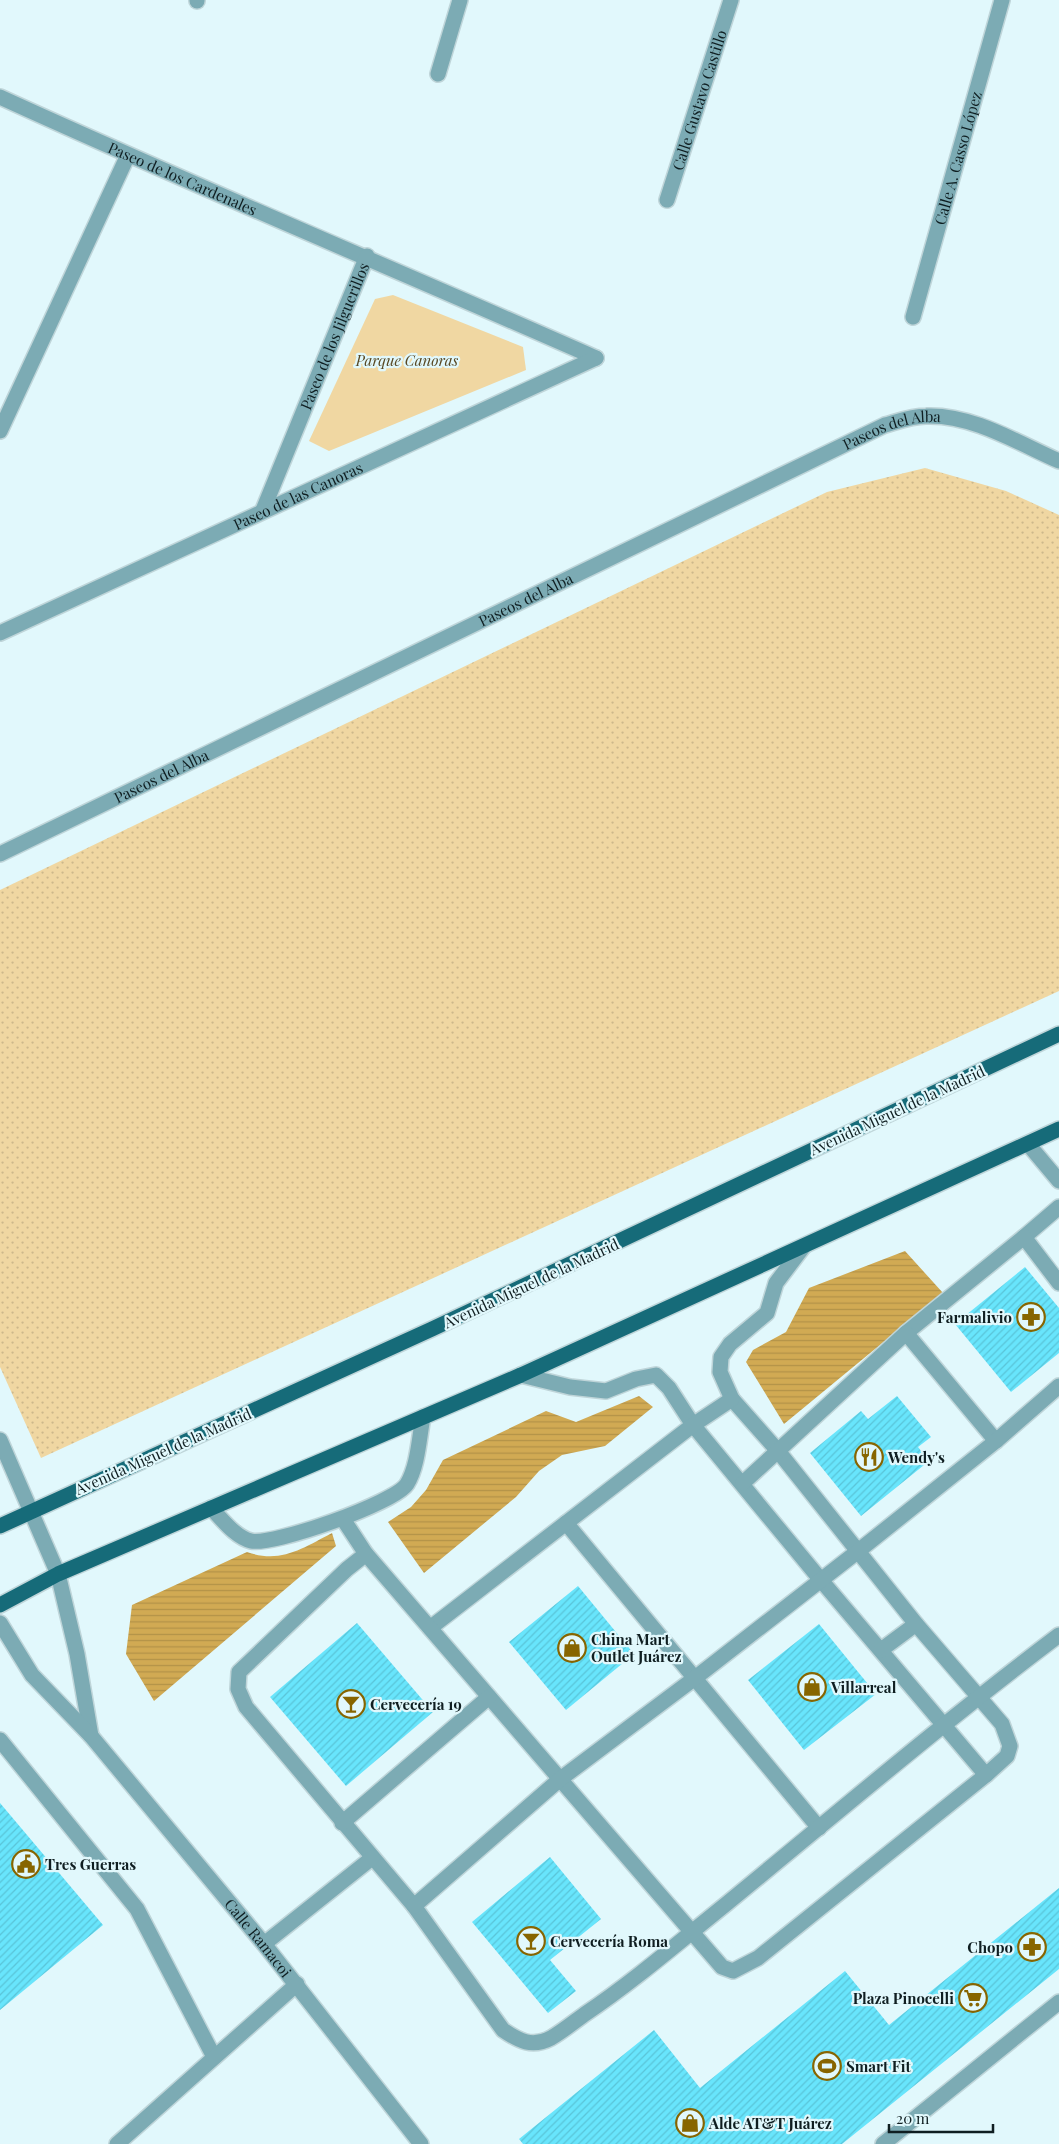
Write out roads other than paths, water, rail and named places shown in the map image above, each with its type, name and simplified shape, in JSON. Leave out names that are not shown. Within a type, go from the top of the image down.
[{"type":"main road","name":"Avenida Miguel de la Madrid","points":[[0,1526],[432,1329],[1059,1034]]},
{"type":"main road","points":[[0,1605],[58,1574],[521,1375],[1059,1129]]},
{"type":"street","points":[[438,74],[460,0]]},
{"type":"street","name":"Calle Gustavo Castillo","points":[[667,200],[730,0]]},
{"type":"street","name":"Calle A. Casso López","points":[[913,317],[1002,0]]},
{"type":"street","name":"Paseo de los Cardenales","points":[[0,97],[128,155],[367,256]]},
{"type":"street","points":[[0,431],[128,155]]},
{"type":"street","name":"Paseo de los Jilguerillos","points":[[263,510],[367,256],[596,358]]},
{"type":"street","name":"Paseo de las Canoras","points":[[0,633],[596,358]]},
{"type":"street","name":"Paseos del Alba","points":[[0,854],[885,425],[906,418],[926,416],[968,421],[1059,461]]},
{"type":"street","points":[[1028,1144],[1059,1181]]},
{"type":"street","points":[[743,1483],[906,1333],[1059,1207]]},
{"type":"street","points":[[1024,1237],[1059,1283]]},
{"type":"street","points":[[344,1519],[366,1554],[722,1967],[734,1971],[747,1966],[986,1775],[1007,1756],[1010,1746],[1002,1724],[976,1697],[857,1552],[778,1451],[732,1399],[720,1372],[721,1357],[730,1344],[767,1313],[776,1283],[804,1246]]},
{"type":"street","points":[[906,1333],[996,1441]]},
{"type":"street","points":[[521,1375],[570,1388],[606,1391],[636,1379],[656,1375],[669,1388],[693,1425],[743,1483],[820,1579],[881,1650],[942,1726],[986,1775]]},
{"type":"street","points":[[414,1906],[559,1780],[695,1678],[857,1552],[996,1441],[1059,1386]]},
{"type":"street","points":[[430,1628],[693,1425],[732,1399]]},
{"type":"street","points":[[211,1508],[242,1538],[260,1543],[344,1519],[401,1492],[412,1471],[423,1417]]},
{"type":"street","points":[[0,1440],[32,1510],[58,1574],[78,1654],[91,1736]]},
{"type":"street","points":[[566,1523],[819,1828]]},
{"type":"street","points":[[366,1554],[347,1569],[239,1672],[238,1688],[246,1707],[414,1906],[503,2030],[520,2042],[533,2044],[550,2038],[607,2000],[819,1828],[976,1697],[1059,1634]]},
{"type":"street","name":"Calle Ramacoi","points":[[0,1623],[32,1675],[91,1736],[264,1944],[421,2144]]},
{"type":"street","points":[[881,1650],[916,1624]]},
{"type":"street","points":[[342,1823],[489,1698]]},
{"type":"street","points":[[0,1740],[138,1908],[214,2057]]},
{"type":"street","points":[[264,1944],[372,1858]]},
{"type":"street","points":[[117,2144],[296,1984]]},
{"type":"street","points":[[883,2144],[1059,2002]]},
{"type":"place","name":"Farmalivio","points":[[1031,1317]]},
{"type":"place","name":"Wendy's","points":[[869,1457]]},
{"type":"place","name":"China Mart Outlet Juárez","points":[[572,1648]]},
{"type":"place","name":"Villarreal","points":[[812,1687]]},
{"type":"place","name":"Cervecería 19","points":[[351,1704]]},
{"type":"place","name":"Tres Guerras","points":[[26,1864]]},
{"type":"place","name":"Cervecería Roma","points":[[531,1941]]},
{"type":"place","name":"Chopo","points":[[1032,1947]]},
{"type":"place","name":"Plaza Pinocelli","points":[[973,1998]]},
{"type":"place","name":"Smart Fit","points":[[827,2066]]},
{"type":"place","name":"Alde AT&T Juárez","points":[[690,2123]]},
{"type":"park label","name":"Parque Canoras","points":[[407,360]]}]
